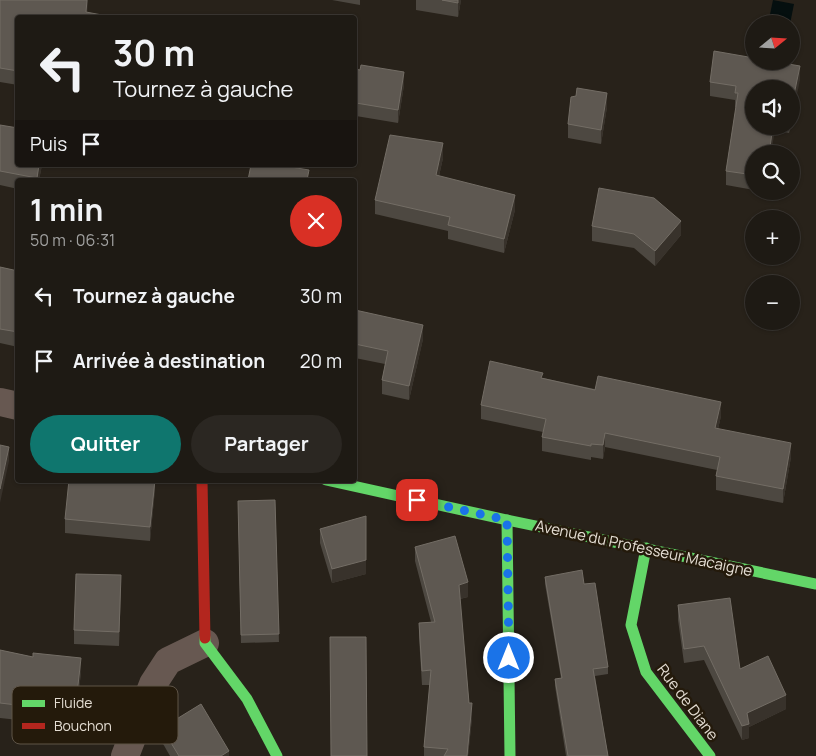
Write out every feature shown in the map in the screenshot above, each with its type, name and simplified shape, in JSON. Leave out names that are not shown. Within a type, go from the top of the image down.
[{"type":"street","points":[[0,402],[15,405]]},
{"type":"street","points":[[202,483],[205,644],[247,699],[277,756]]},
{"type":"street","name":"Avenue du Professeur Macaigne","points":[[340,483],[816,584]]},
{"type":"street","points":[[507,520],[510,756]]},
{"type":"street","name":"Rue de Diane","points":[[646,548],[631,625],[646,672],[710,756]]},
{"type":"street","points":[[152,686],[168,661],[205,644]]},
{"type":"street","points":[[125,756],[130,744]]},
{"type":"shaded area","points":[[773,0],[794,4],[792,15],[770,15]]},
{"type":"building","points":[[0,0],[87,0],[86,12],[102,15],[15,15],[15,70],[0,68]]},
{"type":"building","points":[[442,0],[458,0],[458,3]]},
{"type":"building","points":[[714,51],[745,56],[745,70],[799,70],[797,80],[745,80],[745,135],[772,135],[770,145],[745,145],[745,174],[726,171],[738,93],[735,93],[736,86],[710,82]]},
{"type":"building","points":[[361,65],[404,72],[398,110],[357,103],[357,69],[360,70]]},
{"type":"building","points":[[577,88],[607,93],[601,130],[568,124],[571,97],[576,96]]},
{"type":"building","points":[[0,125],[15,128],[15,167],[39,167],[37,178],[0,171]]},
{"type":"building","points":[[390,135],[443,143],[436,175],[515,195],[504,239],[448,225],[450,217],[375,200]]},
{"type":"building","points":[[251,167],[291,167],[309,170],[307,178],[248,178]]},
{"type":"building","points":[[599,188],[654,198],[681,221],[655,251],[634,234],[592,226]]},
{"type":"building","points":[[0,267],[15,270],[15,332],[0,329]]},
{"type":"building","points":[[357,310],[423,325],[409,386],[382,380],[388,351],[357,344]]},
{"type":"building","points":[[490,361],[543,373],[541,378],[595,390],[598,376],[721,402],[715,428],[791,443],[783,489],[716,476],[720,457],[605,433],[603,445],[591,444],[591,446],[542,437],[546,419],[481,405]]},
{"type":"building","points":[[0,445],[9,447],[0,489]]},
{"type":"building","points":[[69,483],[155,483],[150,527],[65,519]]},
{"type":"building","points":[[275,500],[279,634],[241,635],[238,501]]},
{"type":"building","points":[[366,516],[366,560],[332,569],[320,529]]},
{"type":"building","points":[[455,536],[468,582],[459,585],[469,703],[472,703],[467,756],[444,756],[448,749],[424,747],[431,670],[422,671],[419,623],[435,622],[415,547]]},
{"type":"building","points":[[582,570],[584,584],[595,583],[608,667],[593,669],[608,756],[568,756],[555,679],[562,678],[545,577]]},
{"type":"building","points":[[76,574],[121,575],[119,632],[74,630]]},
{"type":"building","points":[[730,598],[740,669],[768,656],[786,695],[747,713],[749,724],[742,726],[704,646],[684,649],[678,605]]},
{"type":"building","points":[[330,637],[366,637],[367,756],[331,756]]},
{"type":"building","points":[[0,650],[33,657],[33,653],[81,658],[78,686],[12,686],[12,704],[0,703]]},
{"type":"building","points":[[201,704],[229,751],[221,756],[179,756],[172,744],[178,744],[178,718]]},
{"type":"traffic: fast","points":[[340,483],[816,584]]},
{"type":"traffic: fast","points":[[507,520],[510,756]]},
{"type":"traffic: fast","points":[[646,548],[631,625],[646,672],[710,756]]},
{"type":"traffic: fast","points":[[205,638],[205,643],[247,699],[277,756]]},
{"type":"traffic: jam","points":[[202,483],[205,638]]},
{"type":"route","points":[[417,500],[507,520],[509,658]]}]
